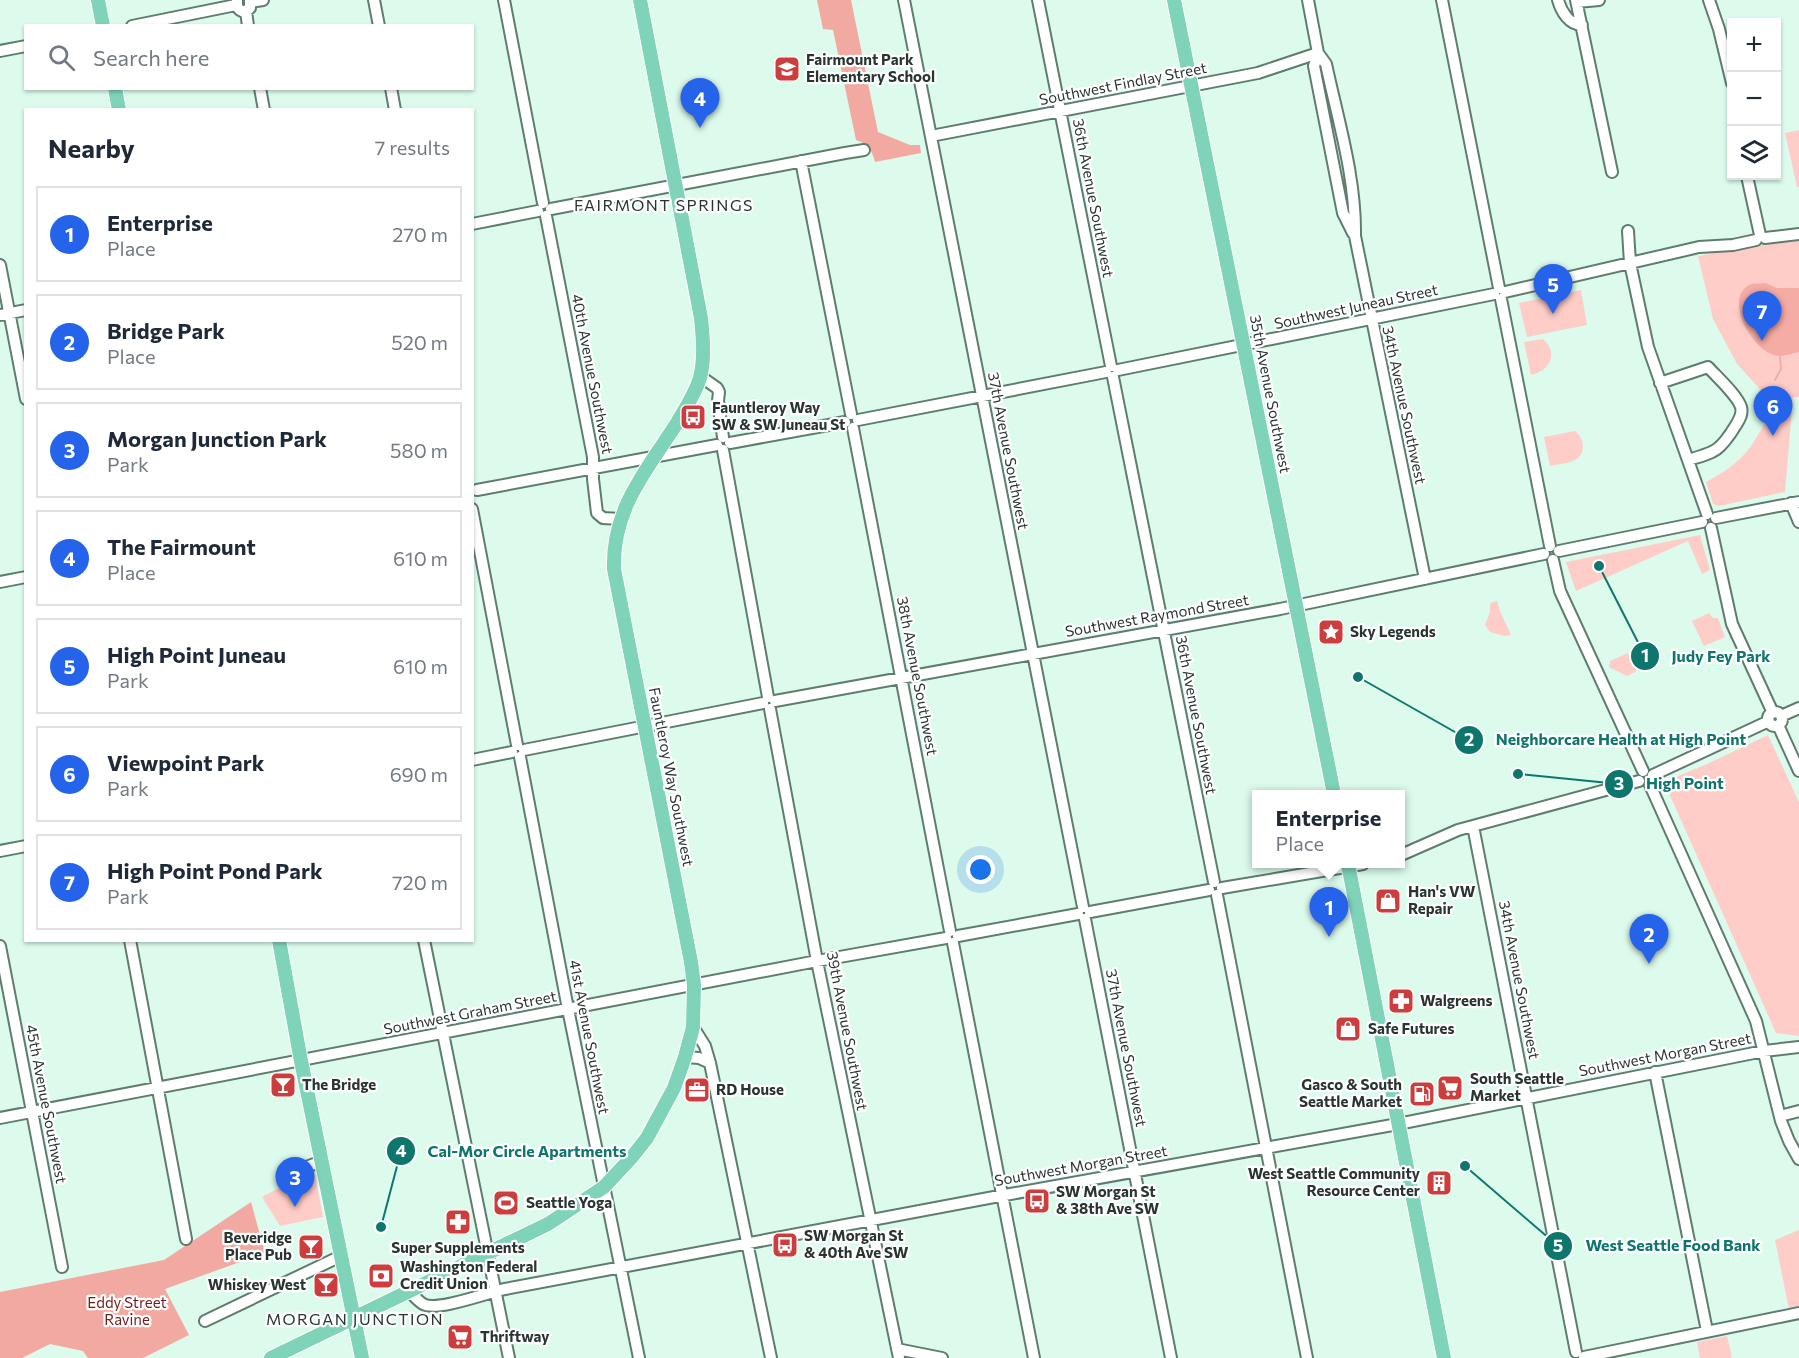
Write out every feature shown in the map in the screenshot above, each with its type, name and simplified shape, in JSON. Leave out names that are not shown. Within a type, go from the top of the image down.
[{"type":"main road","points":[[99,0],[103,24]]},
{"type":"main road","name":"Fauntleroy Way Southwest","points":[[271,1358],[548,1224],[604,1187],[647,1138],[674,1088],[685,1057],[693,1027],[694,985],[687,939],[614,572],[613,554],[620,519],[636,485],[687,406],[700,376],[704,355],[701,318],[640,0]]},
{"type":"main road","name":"35th Avenue Southwest","points":[[1174,0],[1333,790]]},
{"type":"main road","points":[[116,90],[120,108]]},
{"type":"main road","points":[[1354,868],[1398,1124],[1444,1358]]},
{"type":"main road","points":[[279,942],[363,1358]]},
{"type":"street","points":[[142,24],[263,0]]},
{"type":"street","points":[[374,0],[379,24]]},
{"type":"street","name":"40th Avenue Southwest","points":[[504,0],[593,457],[597,513],[603,518],[620,519]]},
{"type":"street","name":"37th Avenue Southwest","points":[[904,0],[1172,1358]]},
{"type":"street","name":"36th Avenue Southwest","points":[[1038,0],[1307,1358]]},
{"type":"street","name":"34th Avenue Southwest","points":[[1308,0],[1318,53],[1326,64],[1347,158],[1355,214],[1354,236],[1425,579]]},
{"type":"street","points":[[1442,0],[1560,591],[1756,1021],[1780,1116],[1789,1142],[1799,1160]]},
{"type":"street","points":[[1558,0],[1571,22],[1582,25]]},
{"type":"street","points":[[1599,0],[1577,1],[1612,172]]},
{"type":"street","points":[[1709,0],[1719,29],[1729,72]]},
{"type":"street","points":[[244,4],[248,24]]},
{"type":"street","points":[[0,51],[24,46]]},
{"type":"street","name":"Southwest Findlay Street","points":[[931,136],[1258,73],[1318,53]]},
{"type":"street","points":[[260,90],[264,108]]},
{"type":"street","points":[[391,90],[395,108]]},
{"type":"street","points":[[474,224],[864,150]]},
{"type":"street","name":"38th Avenue Southwest","points":[[801,161],[1034,1358]]},
{"type":"street","points":[[1748,180],[1760,238]]},
{"type":"street","points":[[1628,231],[1630,263],[1648,347],[1709,520],[1732,624],[1799,771]]},
{"type":"street","name":"Southwest Juneau Street","points":[[474,491],[1244,346],[1500,293],[1699,247],[1733,245],[1760,238],[1799,234]]},
{"type":"street","points":[[0,265],[5,314],[24,391]]},
{"type":"street","points":[[5,314],[24,310]]},
{"type":"street","points":[[1660,383],[1708,367],[1741,406],[1742,412],[1739,419],[1725,442],[1711,453],[1688,460]]},
{"type":"street","name":"39th Avenue Southwest","points":[[700,376],[717,388],[718,392],[723,444],[817,961],[898,1353]]},
{"type":"street","points":[[1795,503],[1799,522]]},
{"type":"street","name":"Southwest Raymond Street","points":[[474,760],[1295,606],[1795,503]]},
{"type":"street","name":"41st Avenue Southwest","points":[[474,520],[568,1009],[639,1358]]},
{"type":"street","points":[[0,582],[24,577]]},
{"type":"street","points":[[1405,853],[1458,830],[1646,778],[1799,708]]},
{"type":"street","name":"34th Avenue Southwest","points":[[1473,826],[1579,1356]]},
{"type":"street","points":[[0,851],[24,846]]},
{"type":"street","name":"Southwest Graham Street","points":[[0,1118],[817,961],[1331,868]]},
{"type":"street","points":[[130,942],[186,1239]]},
{"type":"street","points":[[424,942],[509,1358]]},
{"type":"street","name":"45th Avenue Southwest","points":[[0,946],[62,1267]]},
{"type":"street","points":[[693,1027],[705,1046],[710,1063],[771,1358]]},
{"type":"street","points":[[1764,1051],[1799,1047]]},
{"type":"street","points":[[1764,1051],[1799,1054]]},
{"type":"street","name":"Southwest Morgan Street","points":[[409,1292],[422,1304],[433,1306],[485,1296],[495,1291],[620,1267],[1398,1124],[1764,1051]]},
{"type":"street","points":[[685,1057],[699,1058],[710,1063]]},
{"type":"street","points":[[1655,1072],[1707,1331]]},
{"type":"street","points":[[1780,1116],[1799,1111]]},
{"type":"street","points":[[289,1180],[309,1166],[322,1161]]},
{"type":"street","points":[[205,1321],[341,1256]]},
{"type":"street","points":[[1579,1356],[1799,1313]]},
{"type":"street","points":[[898,1353],[942,1358]]},
{"type":"shaded area","points":[[1799,130],[1799,187],[1797,187],[1785,133]]},
{"type":"shaded area","points":[[1799,240],[1799,397],[1793,397],[1785,492],[1719,506],[1713,504],[1706,482],[1739,460],[1772,415],[1769,399],[1737,364],[1713,319],[1698,256]]},
{"type":"shaded area","points":[[1765,283],[1777,288],[1799,288],[1799,352],[1782,356],[1770,354],[1752,337],[1744,325],[1739,301],[1742,291],[1751,284]]},
{"type":"shaded area","points":[[1581,290],[1587,325],[1527,337],[1519,303]]},
{"type":"shaded area","points":[[1543,339],[1551,350],[1550,361],[1543,370],[1531,375],[1524,342]]},
{"type":"shaded area","points":[[1575,431],[1583,445],[1579,457],[1566,463],[1550,466],[1544,437]]},
{"type":"shaded area","points":[[1700,535],[1710,570],[1702,574],[1688,541],[1576,591],[1566,562]]},
{"type":"shaded area","points":[[1497,601],[1511,635],[1504,636],[1490,632],[1485,625],[1490,612],[1490,603]]},
{"type":"shaded area","points":[[1709,613],[1713,618],[1718,618],[1725,637],[1704,646],[1692,621]]},
{"type":"shaded area","points":[[1628,653],[1637,671],[1627,676],[1609,667],[1610,661]]},
{"type":"shaded area","points":[[1768,735],[1799,802],[1799,1036],[1776,1033],[1664,782]]},
{"type":"shaded area","points":[[309,1172],[315,1175],[323,1217],[280,1226],[262,1197]]},
{"type":"shaded area","points":[[1799,1230],[1799,1307],[1789,1309],[1775,1240]]},
{"type":"shaded area","points":[[1727,1336],[1732,1358],[1700,1358],[1697,1342]]},
{"type":"green space","points":[[817,0],[851,0],[878,132],[910,145],[920,145],[921,153],[875,162],[869,148],[856,140],[833,30],[823,29]]},
{"type":"green space","name":"Eddy Street Ravine","points":[[251,1202],[265,1253],[165,1289],[189,1335],[143,1358],[88,1358],[83,1351],[50,1344],[22,1358],[0,1358],[0,1292],[164,1260]]},
{"type":"waterway","points":[[1775,380],[1781,369],[1780,357]]},
{"type":"place","name":"Fairmount Park Elementary School","points":[[787,69]]},
{"type":"place","name":"The Fairmount","points":[[700,128]]},
{"type":"place","name":"High Point Juneau","points":[[1553,314]]},
{"type":"place","name":"High Point Pond Park","points":[[1762,341]]},
{"type":"place","name":"Fauntleroy Way SW & SW Juneau St","points":[[693,417]]},
{"type":"place","name":"Viewpoint Park","points":[[1773,436]]},
{"type":"place","name":"Judy Fey Park","points":[[1599,566]]},
{"type":"place","name":"Sky Legends","points":[[1331,632]]},
{"type":"place","name":"Neighborcare Health at High Point","points":[[1358,677]]},
{"type":"place","name":"High Point","points":[[1518,774]]},
{"type":"place","name":"Han's VW Repair","points":[[1388,901]]},
{"type":"place","name":"Enterprise","points":[[1329,937]]},
{"type":"place","name":"Bridge Park","points":[[1649,964]]},
{"type":"place","name":"Walgreens","points":[[1401,1001]]},
{"type":"place","name":"Safe Futures","points":[[1348,1029]]},
{"type":"place","name":"The Bridge","points":[[283,1085]]},
{"type":"place","name":"South Seattle Market","points":[[1450,1088]]},
{"type":"place","name":"RD House","points":[[697,1090]]},
{"type":"place","name":"Gasco & South Seattle Market","points":[[1422,1094]]},
{"type":"place","name":"West Seattle Food Bank","points":[[1465,1166]]},
{"type":"place","name":"West Seattle Community Resource Center","points":[[1439,1183]]},
{"type":"place","name":"SW Morgan St & 38th Ave SW","points":[[1037,1201]]},
{"type":"place","name":"Seattle Yoga","points":[[506,1203]]},
{"type":"place","name":"Morgan Junction Park","points":[[295,1207]]},
{"type":"place","name":"Super Supplements","points":[[458,1222]]},
{"type":"place","name":"Cal-Mor Circle Apartments","points":[[381,1227]]},
{"type":"place","name":"SW Morgan St & 40th Ave SW","points":[[785,1245]]},
{"type":"place","name":"Beveridge Place Pub","points":[[311,1247]]},
{"type":"place","name":"Washington Federal Credit Union","points":[[381,1276]]},
{"type":"place","name":"Whiskey West","points":[[326,1285]]},
{"type":"place","name":"Thriftway","points":[[460,1337]]},
{"type":"district","name":"FAIRMONT SPRINGS","points":[[664,205]]},
{"type":"district","name":"MORGAN JUNCTION","points":[[355,1319]]}]
